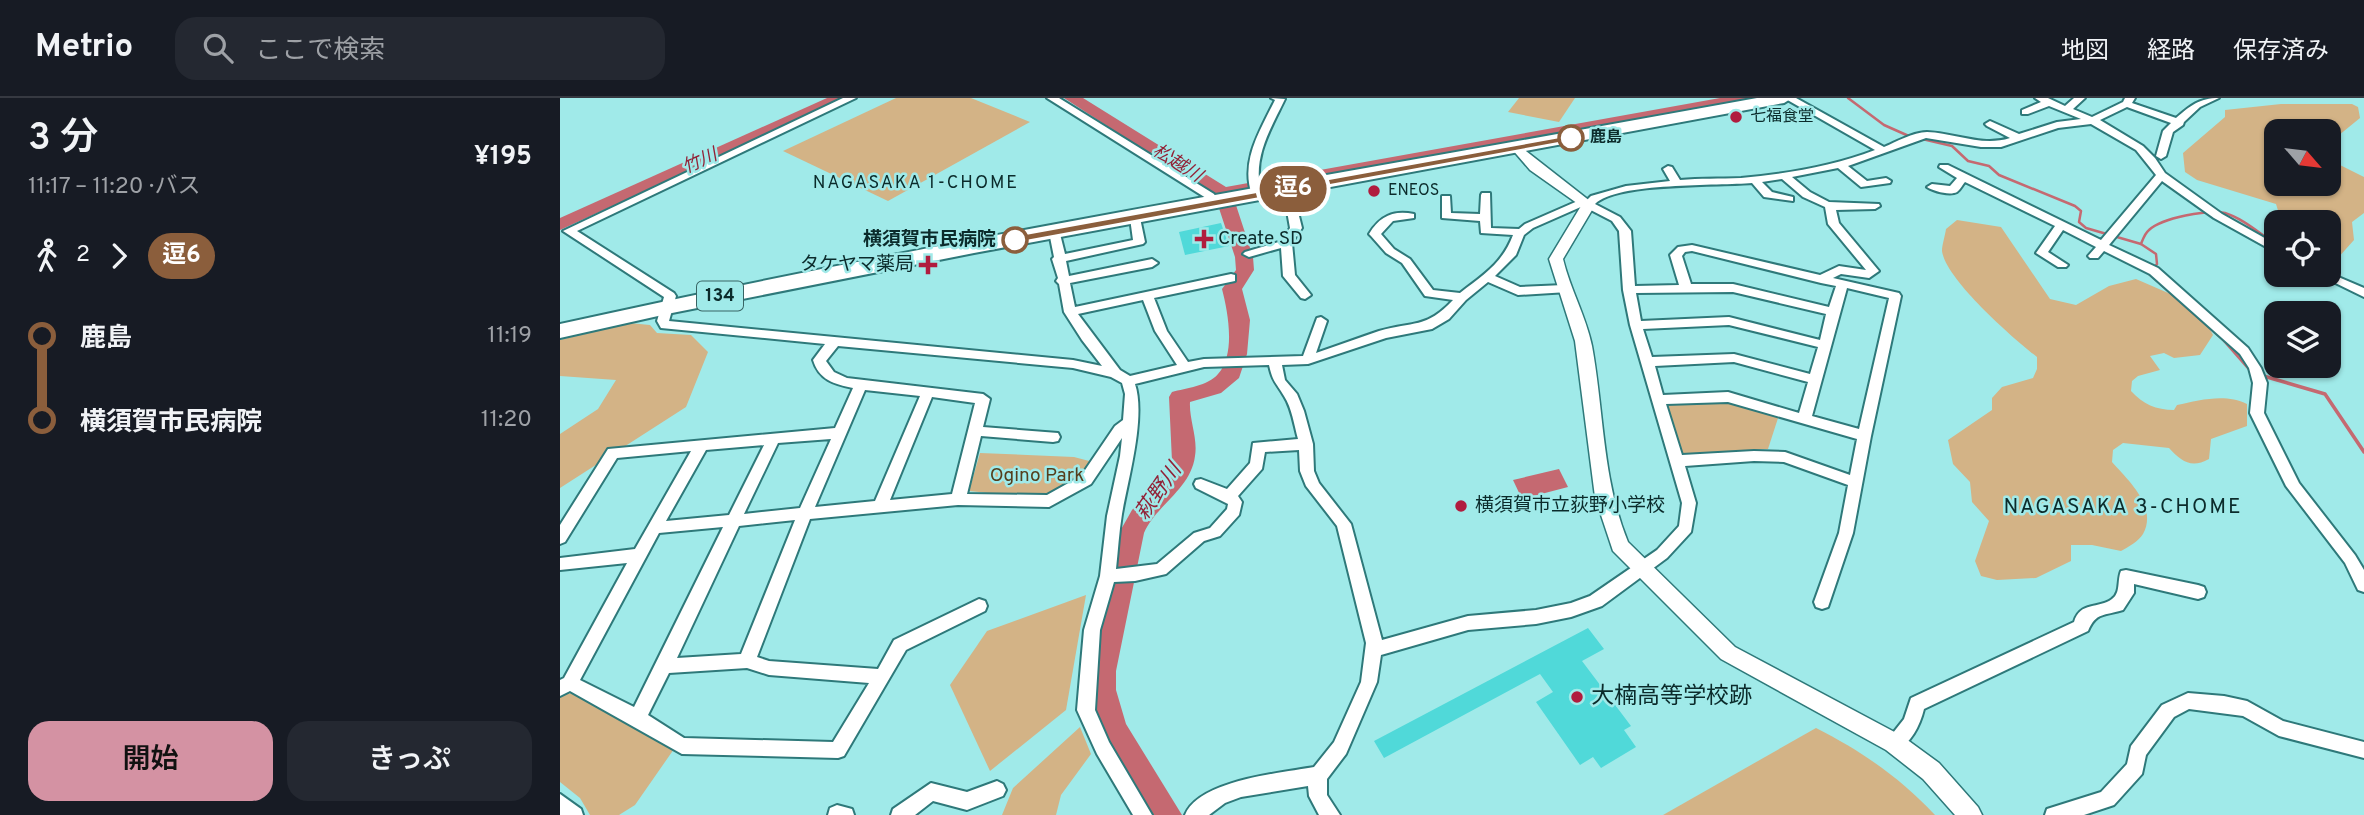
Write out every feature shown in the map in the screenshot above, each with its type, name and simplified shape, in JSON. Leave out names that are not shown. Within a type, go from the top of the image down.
[{"type":"highway","name":"134","points":[[560,331],[667,307],[1222,202],[1253,188],[1305,187],[1784,98]]},
{"type":"street","points":[[851,98],[569,231],[670,296],[663,321],[665,325],[1073,364],[1115,373],[1128,381],[1132,394],[1130,422],[1127,456],[1114,516],[1112,576],[1092,630],[1086,710],[1103,748],[1143,815]]},
{"type":"street","points":[[1052,98],[1222,202]]},
{"type":"street","points":[[1253,188],[1255,156],[1280,99],[1276,98]]},
{"type":"street","points":[[1789,98],[1884,151]]},
{"type":"street","points":[[2066,110],[2080,98]]},
{"type":"street","points":[[2161,156],[2168,131],[2197,105],[2214,98]]},
{"type":"street","points":[[2025,112],[2045,100],[2113,132],[2146,154],[2154,162],[2161,176],[2218,216],[2264,243]]},
{"type":"street","points":[[1128,381],[1185,367],[1224,362],[1308,360],[1384,334],[1428,326],[1445,316],[1462,297],[1489,277],[1512,253],[1522,232],[1529,226],[1610,192],[1708,180],[1784,176],[1843,164],[1925,135],[1981,144],[2001,144],[2057,125],[2091,121],[2129,101],[2180,123]]},
{"type":"street","points":[[1813,129],[1831,121]]},
{"type":"street","points":[[1990,124],[2019,138]]},
{"type":"street","points":[[1373,650],[1468,622],[1536,617],[1571,610],[1595,601],[1662,554],[1686,528],[1689,503],[1636,325],[1629,290],[1625,231],[1616,219],[1586,204],[1535,167],[1517,148]]},
{"type":"street","points":[[1828,154],[1866,185],[1886,181]]},
{"type":"street","points":[[1944,167],[2061,225],[2098,251],[2154,271],[2244,351],[2255,368],[2260,383],[2257,413],[2293,486],[2350,559],[2364,585]]},
{"type":"street","points":[[1668,169],[1678,185]]},
{"type":"street","points":[[1784,176],[1812,199],[1830,207],[1875,206]]},
{"type":"street","points":[[1931,187],[1953,190],[1964,176]]},
{"type":"street","points":[[2098,251],[2161,176]]},
{"type":"street","points":[[1755,178],[1767,196],[1789,198]]},
{"type":"street","points":[[1305,187],[1311,196],[1292,211],[1296,228],[1286,243],[1289,276],[1305,295]]},
{"type":"street","points":[[1486,195],[1485,231],[1522,232]]},
{"type":"street","points":[[1446,198],[1446,216],[1485,218]]},
{"type":"street","points":[[1586,204],[1560,248],[1556,260],[1583,340],[1609,523],[1619,546],[1728,653],[1894,743],[1931,771],[1970,815]]},
{"type":"street","points":[[1821,279],[1839,270],[1869,274],[1873,271],[1834,224],[1830,207]]},
{"type":"street","points":[[1410,216],[1391,215],[1382,222],[1375,234],[1390,251],[1406,261],[1429,293],[1462,297]]},
{"type":"street","points":[[1058,259],[1139,242],[1135,218]]},
{"type":"street","points":[[2061,225],[2042,253],[2062,265]]},
{"type":"street","points":[[1055,232],[1062,281],[1070,312],[1115,373]]},
{"type":"street","points":[[1250,254],[1286,243]]},
{"type":"street","points":[[1686,288],[1676,255],[1682,249],[1692,248],[1895,296],[1846,533],[1822,602]]},
{"type":"street","points":[[1062,281],[1152,263]]},
{"type":"street","points":[[1489,277],[1518,291],[1564,289]]},
{"type":"street","points":[[1070,312],[1231,278]]},
{"type":"street","points":[[2341,282],[2364,293]]},
{"type":"street","points":[[1804,419],[1842,284]]},
{"type":"street","points":[[1629,290],[1733,288],[1833,312]]},
{"type":"street","points":[[1147,295],[1161,331],[1185,367]]},
{"type":"street","points":[[1308,360],[1310,351],[1317,342],[1321,321]]},
{"type":"street","points":[[1636,325],[1729,321],[1825,345]]},
{"type":"street","points":[[833,343],[819,360],[821,368],[829,377],[860,385],[983,399],[958,499]]},
{"type":"street","points":[[1646,362],[1734,358],[1816,380]]},
{"type":"street","points":[[1275,362],[1279,381],[1290,394],[1306,444],[1307,471],[1312,486],[1344,524],[1374,643],[1369,682],[1340,748],[1319,775],[1316,786],[1319,802],[1331,815]]},
{"type":"street","points":[[747,661],[838,433],[860,385]]},
{"type":"street","points":[[880,506],[928,392]]},
{"type":"street","points":[[1657,400],[1728,397],[1864,436]]},
{"type":"street","points":[[654,528],[958,499],[1049,501],[1086,481],[1120,430],[1130,422]]},
{"type":"street","points":[[975,431],[1053,437]]},
{"type":"street","points":[[560,538],[612,453],[838,433]]},
{"type":"street","points":[[637,718],[665,666],[774,438]]},
{"type":"street","points":[[1229,496],[1257,465],[1258,447],[1306,444]]},
{"type":"street","points":[[702,445],[565,685],[637,718],[682,746],[838,750],[900,645],[979,606]]},
{"type":"street","points":[[1676,461],[1754,456],[1785,457],[1857,483]]},
{"type":"street","points":[[1112,576],[1161,570],[1199,537],[1215,532],[1234,511],[1235,502],[1229,496],[1200,484]]},
{"type":"street","points":[[560,564],[639,555]]},
{"type":"street","points":[[1894,743],[1912,723],[1917,704],[2082,626],[2083,618],[2090,612],[2118,606],[2126,593],[2126,576],[2198,592]]},
{"type":"street","points":[[665,666],[747,661],[769,668],[882,677]]},
{"type":"street","points":[[2054,815],[2107,799],[2136,768],[2137,752],[2168,711],[2188,701],[2248,709],[2279,728],[2364,750]]},
{"type":"street","points":[[1194,815],[1219,797],[1241,788],[1319,775]]},
{"type":"street","points":[[900,815],[931,792],[967,801],[997,790]]},
{"type":"street","points":[[560,803],[574,815]]},
{"type":"green space","points":[[896,98],[971,98],[1030,122],[888,201],[783,151]]},
{"type":"green space","points":[[1519,98],[1575,98],[1559,122],[1508,112]]},
{"type":"green space","points":[[2281,104],[2352,104],[2358,107],[2360,118],[2342,133],[2342,119],[2264,119],[2264,196],[2342,196],[2342,166],[2364,177],[2364,213],[2352,222],[2354,240],[2341,255],[2341,210],[2278,210],[2276,204],[2197,180],[2185,172],[2183,153],[2225,117],[2225,110]]},
{"type":"green space","points":[[1957,220],[2001,227],[2050,299],[2076,305],[2109,286],[2136,279],[2175,296],[2202,315],[2213,335],[2200,355],[2174,358],[2164,353],[2150,356],[2160,370],[2138,376],[2132,381],[2131,391],[2150,405],[2167,410],[2174,410],[2177,405],[2203,400],[2221,398],[2239,401],[2247,404],[2247,426],[2211,439],[2209,459],[2203,462],[2182,460],[2169,448],[2123,443],[2113,450],[2112,462],[2133,486],[2147,514],[2143,534],[2121,551],[2092,545],[2071,545],[2071,561],[2036,578],[1997,580],[1981,576],[1975,561],[1989,521],[1972,502],[1970,482],[1953,464],[1948,440],[1992,410],[1992,398],[2002,387],[2033,378],[2037,369],[2037,357],[1982,308],[1946,263],[1942,251],[1946,229]]},
{"type":"green space","points":[[629,323],[650,325],[657,333],[691,335],[708,352],[686,407],[560,488],[560,434],[598,409],[616,380],[560,376],[560,340]]},
{"type":"green space","points":[[1729,402],[1779,415],[1768,449],[1679,455],[1665,404]]},
{"type":"green space","name":"Ogino Park","points":[[980,453],[1074,457],[1093,462],[1081,477],[1053,493],[1038,496],[1005,495],[969,491]]},
{"type":"green space","points":[[1086,595],[1066,710],[990,771],[950,685],[987,631]]},
{"type":"green space","points":[[573,693],[674,749],[635,805],[619,815],[590,815],[580,798],[560,782],[560,695]]},
{"type":"green space","points":[[1080,727],[1091,754],[1061,795],[1056,815],[1002,815],[1013,788]]},
{"type":"green space","points":[[1816,728],[1880,766],[1935,815],[1663,815]]},
{"type":"shaded area","points":[[1559,469],[1568,487],[1522,499],[1513,480]]},
{"type":"building","name":"Create SD","points":[[1221,223],[1229,246],[1185,255],[1179,232]]},
{"type":"building","name":"大楠高等学校跡","points":[[1588,628],[1604,649],[1582,661],[1631,726],[1624,730],[1636,747],[1601,768],[1593,757],[1580,765],[1536,702],[1553,692],[1540,674],[1384,758],[1374,741]]},
{"type":"waterway","name":"竹川","points":[[560,225],[840,98]]},
{"type":"waterway","name":"松越川","points":[[1072,98],[1223,193]]},
{"type":"waterway","name":"松越川","points":[[1223,193],[1745,98]]},
{"type":"waterway","points":[[1848,98],[1884,125],[1911,137]]},
{"type":"waterway","points":[[1918,138],[1952,146],[1968,161],[1989,166],[1999,175],[2075,206],[2081,211],[2079,222],[2086,228],[2141,244]]},
{"type":"waterway","name":"萩野川","points":[[1167,815],[1134,766],[1114,728],[1106,709],[1102,671],[1131,533],[1140,517],[1174,478],[1183,461],[1180,397],[1213,388],[1228,378],[1237,354],[1240,320],[1232,289],[1245,270],[1244,257],[1223,193]]},
{"type":"waterway","points":[[2141,244],[2144,236],[2155,226],[2208,212],[2225,213],[2264,236]]},
{"type":"waterway","points":[[2141,244],[2156,254],[2157,264],[2149,274],[2163,286]]},
{"type":"waterway","points":[[2161,284],[2224,340],[2253,373]]},
{"type":"waterway","points":[[2260,375],[2325,394],[2364,452]]},
{"type":"bus line","name":"逗6","points":[[1015,240],[1571,138]]},
{"type":"place","name":"七福食堂","points":[[1736,117]]},
{"type":"place","name":"鹿島","points":[[1571,138]]},
{"type":"place","name":"ENEOS","points":[[1374,191]]},
{"type":"place","name":"Create SD","points":[[1204,239]]},
{"type":"place","name":"横須賀市民病院","points":[[1015,240]]},
{"type":"place","name":"タケヤマ薬局","points":[[928,265]]},
{"type":"place","name":"横須賀市立荻野小学校","points":[[1461,506]]},
{"type":"place","name":"大楠高等学校跡","points":[[1577,697]]},
{"type":"district","name":"NAGASAKA 1-CHOME","points":[[916,183]]},
{"type":"district","name":"NAGASAKA 3-CHOME","points":[[2123,507]]}]
